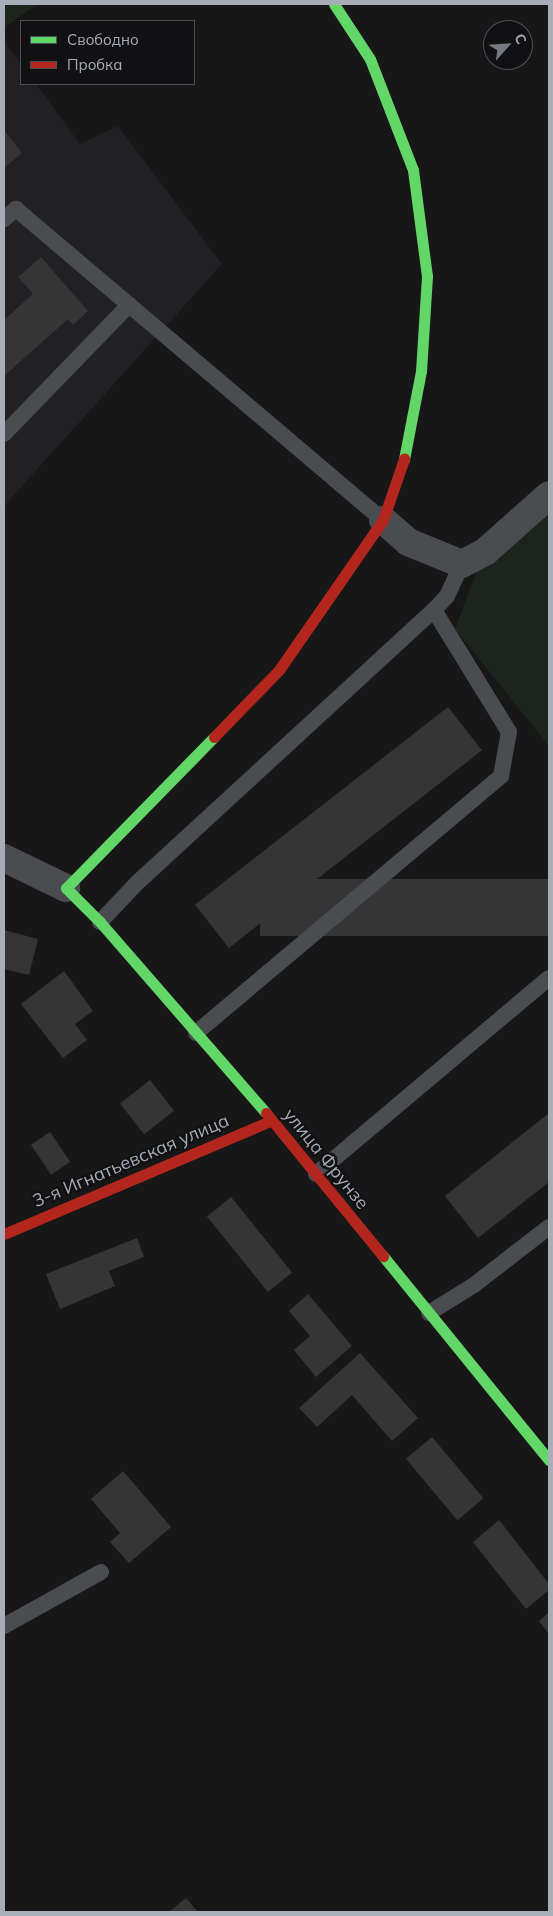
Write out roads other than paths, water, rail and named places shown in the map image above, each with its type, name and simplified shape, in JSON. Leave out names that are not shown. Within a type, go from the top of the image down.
[{"type":"main road","points":[[66,888],[279,670],[383,520],[404,460],[421,371],[427,276],[413,170],[370,59],[334,4]]},
{"type":"main road","name":"улица Фрунзе","points":[[66,888],[100,922],[272,1120],[549,1460]]},
{"type":"main road","name":"3-я Игнатьевская улица","points":[[4,1234],[272,1120]]},
{"type":"street","points":[[383,520],[408,542],[462,564],[486,550],[549,495]]},
{"type":"street","points":[[4,858],[66,888]]},
{"type":"lane","points":[[4,219],[16,208],[383,520]]},
{"type":"lane","points":[[4,434],[129,304]]},
{"type":"lane","points":[[100,922],[138,882],[434,610],[447,596],[462,564]]},
{"type":"lane","points":[[196,1033],[501,776],[509,732],[434,610]]},
{"type":"lane","points":[[316,1174],[549,978]]},
{"type":"lane","points":[[430,1314],[474,1285],[549,1227]]},
{"type":"lane","points":[[4,1626],[101,1572]]}]
